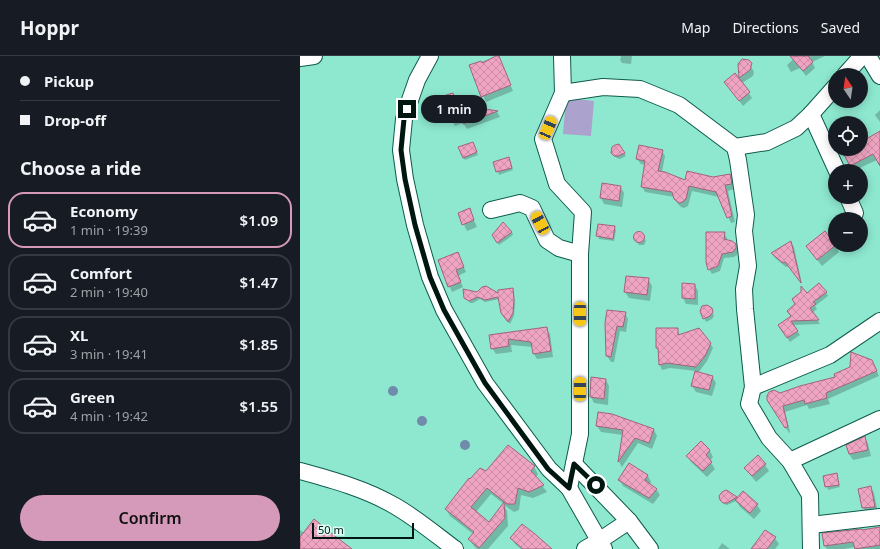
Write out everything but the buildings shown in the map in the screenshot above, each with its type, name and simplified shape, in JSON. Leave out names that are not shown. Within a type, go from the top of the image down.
[{"type":"street","points":[[300,58],[314,56]]},
{"type":"street","points":[[430,56],[417,80],[404,119],[401,150],[405,179],[415,225],[430,277],[444,310],[485,383],[548,469],[569,488],[602,545]]},
{"type":"street","points":[[562,56],[563,93],[543,139],[557,184],[583,212],[580,254],[580,434],[569,488]]},
{"type":"street","points":[[851,68],[862,56]]},
{"type":"street","points":[[868,56],[880,76]]},
{"type":"street","points":[[563,93],[603,87],[640,89],[679,105],[735,147],[746,215],[744,231],[748,266],[744,289],[744,303],[753,387],[749,404],[769,438],[790,461],[810,495],[811,549]]},
{"type":"street","points":[[735,147],[767,142],[796,128],[828,95]]},
{"type":"street","points":[[811,114],[833,164]]},
{"type":"street","points":[[491,210],[520,203],[532,208],[547,240],[559,248],[580,254]]},
{"type":"street","points":[[753,387],[830,355],[880,320]]},
{"type":"street","points":[[790,461],[880,419]]},
{"type":"street","points":[[574,464],[629,521],[650,549]]},
{"type":"street","points":[[300,471],[337,481],[380,498],[407,513],[455,549]]},
{"type":"street","points":[[811,525],[880,517]]},
{"type":"street","points":[[584,549],[602,545],[629,521]]},
{"type":"shaded area","points":[[566,98],[594,101],[591,136],[563,134]]},
{"type":"route","points":[[407,109],[404,119],[401,150],[405,179],[415,225],[430,277],[444,310],[485,383],[548,469],[569,488],[574,464],[596,485]]}]
